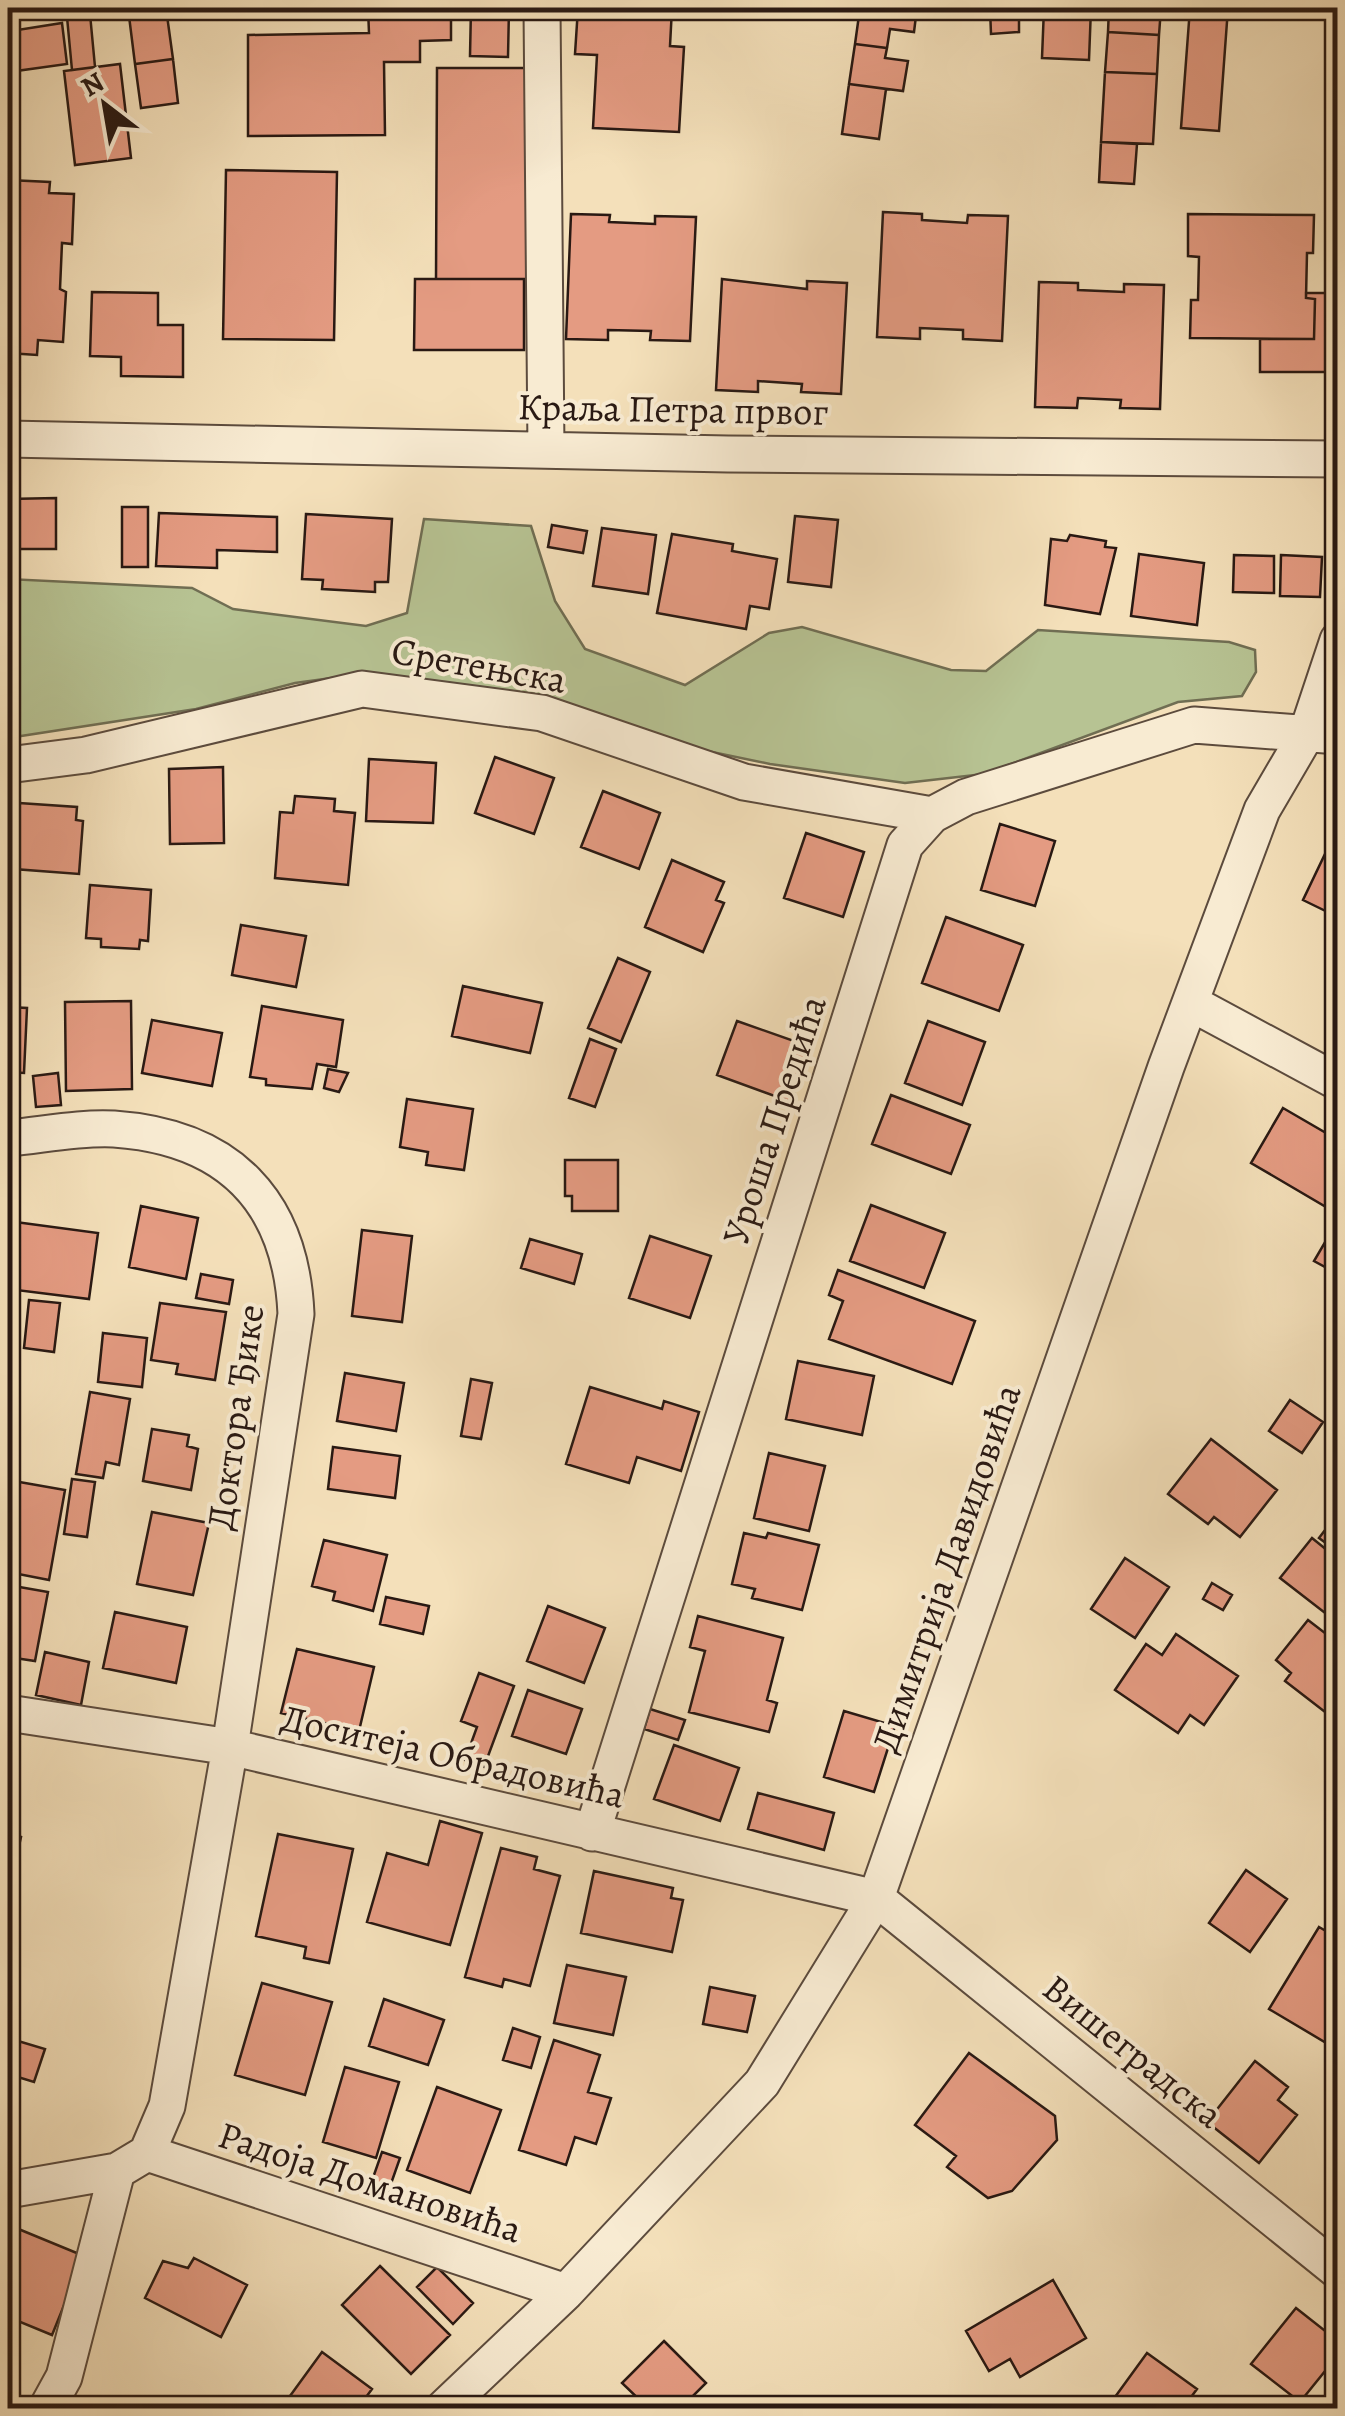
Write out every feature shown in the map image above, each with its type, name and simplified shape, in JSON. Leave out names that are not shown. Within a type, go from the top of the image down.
[{"type":"street","points":[[542,8],[546,450]]},
{"type":"street","name":"Краља Петра првог","points":[[8,439],[1338,459]]},
{"type":"street","name":"Димитрија Давидовића","points":[[444,2408],[566,2292],[762,2083],[876,1898],[1262,810],[1322,734],[1338,640]]},
{"type":"street","name":"Сретењска","points":[[8,765],[86,755],[362,688],[542,713],[744,782],[932,815]]},
{"type":"street","name":"Уроша Предића","points":[[592,1833],[906,845],[932,815],[966,797],[1194,725],[1322,734]]},
{"type":"street","points":[[1191,1003],[1338,1082]]},
{"type":"street","name":"Доктора Ђике","points":[[8,1138],[112,1129],[186,1144],[209,1153],[253,1188],[284,1237],[292,1262],[296,1314],[230,1747]]},
{"type":"street","name":"Доситеја Обрадовића","points":[[8,1713],[230,1747],[876,1898]]},
{"type":"street","points":[[8,2190],[117,2171],[148,2153],[167,2106],[180,2052],[230,1747]]},
{"type":"street","name":"Вишеградска","points":[[876,1898],[1338,2271]]},
{"type":"street","name":"Радоја Домановића","points":[[148,2153],[566,2292]]},
{"type":"street","points":[[47,2408],[64,2377],[117,2171]]},
{"type":"green space","points":[[424,519],[531,526],[555,601],[585,649],[685,685],[769,633],[802,627],[951,670],[986,671],[1038,630],[1229,642],[1255,650],[1256,672],[1242,696],[1178,702],[984,774],[905,783],[770,764],[346,676],[295,683],[196,709],[8,738],[8,579],[192,588],[233,609],[366,626],[407,613]]},
{"type":"building","points":[[54,8],[97,8],[98,13],[55,19]]},
{"type":"building","points":[[128,8],[166,8],[173,59],[135,64]]},
{"type":"building","points":[[368,8],[451,8],[451,40],[420,41],[420,62],[384,62],[385,135],[248,136],[248,35],[369,33]]},
{"type":"building","points":[[471,8],[509,8],[508,57],[470,56]]},
{"type":"building","points":[[578,8],[672,8],[670,46],[684,47],[679,132],[593,128],[597,55],[575,54]]},
{"type":"building","points":[[860,8],[917,8],[914,32],[890,29],[887,48],[855,44]]},
{"type":"building","points":[[990,8],[1036,10],[1019,11],[1019,32],[991,34]]},
{"type":"building","points":[[1044,8],[1091,8],[1089,60],[1042,58]]},
{"type":"building","points":[[1109,8],[1161,8],[1159,35],[1108,32]]},
{"type":"building","points":[[1190,8],[1228,8],[1219,131],[1181,128]]},
{"type":"building","points":[[90,14],[95,67],[72,70],[67,17]]},
{"type":"building","points":[[62,23],[67,64],[16,71],[11,31]]},
{"type":"building","points":[[1108,32],[1159,35],[1157,74],[1105,72]]},
{"type":"building","points":[[855,44],[887,48],[885,58],[908,61],[903,91],[849,84]]},
{"type":"building","points":[[173,59],[178,103],[141,108],[135,64]]},
{"type":"building","points":[[120,64],[131,158],[75,165],[64,71]]},
{"type":"building","points":[[437,68],[528,68],[527,279],[436,279]]},
{"type":"building","points":[[1105,72],[1157,74],[1153,144],[1101,142]]},
{"type":"building","points":[[849,84],[886,89],[879,139],[842,134]]},
{"type":"building","points":[[8,114],[19,115],[17,149],[8,148]]},
{"type":"building","points":[[1101,142],[1137,144],[1134,184],[1099,182]]},
{"type":"building","points":[[226,170],[337,172],[334,340],[223,339]]},
{"type":"building","points":[[8,180],[50,182],[49,193],[74,194],[72,244],[62,243],[60,289],[66,292],[63,342],[38,340],[37,355],[8,353]]},
{"type":"building","points":[[883,212],[922,214],[922,220],[967,223],[968,215],[1008,216],[1002,341],[963,339],[963,330],[920,328],[920,339],[877,337]]},
{"type":"building","points":[[571,214],[610,215],[609,222],[655,224],[655,216],[696,217],[690,341],[650,340],[651,331],[608,330],[608,340],[566,339]]},
{"type":"building","points":[[1188,214],[1314,215],[1313,253],[1307,253],[1306,298],[1315,299],[1314,339],[1190,338],[1191,300],[1198,300],[1199,257],[1188,256]]},
{"type":"building","points":[[415,279],[524,279],[524,350],[414,350]]},
{"type":"building","points":[[722,279],[807,289],[807,281],[847,283],[841,394],[801,392],[802,384],[758,381],[758,392],[716,390]]},
{"type":"building","points":[[1039,282],[1078,283],[1078,290],[1124,292],[1124,284],[1164,285],[1160,409],[1120,408],[1121,400],[1078,398],[1077,408],[1035,407]]},
{"type":"building","points":[[92,292],[158,293],[158,325],[183,325],[183,377],[121,376],[121,357],[90,356]]},
{"type":"building","points":[[1306,293],[1338,293],[1338,372],[1260,372],[1260,339],[1314,339],[1315,299],[1306,298]]},
{"type":"building","points":[[56,498],[56,549],[8,549],[8,499]]},
{"type":"building","points":[[122,507],[148,507],[148,567],[122,567]]},
{"type":"building","points":[[159,513],[277,517],[277,552],[217,550],[217,568],[156,566]]},
{"type":"building","points":[[306,514],[392,519],[388,582],[375,582],[375,592],[322,589],[323,580],[302,579]]},
{"type":"building","points":[[795,516],[838,520],[831,587],[788,582]]},
{"type":"building","points":[[552,525],[587,531],[583,553],[548,547]]},
{"type":"building","points":[[602,528],[656,535],[648,594],[593,586]]},
{"type":"building","points":[[672,534],[733,544],[732,551],[777,559],[769,609],[750,606],[746,629],[657,613]]},
{"type":"building","points":[[1070,535],[1106,541],[1105,547],[1116,548],[1100,614],[1045,605],[1051,539],[1067,541]]},
{"type":"building","points":[[1139,554],[1204,563],[1197,625],[1131,616]]},
{"type":"building","points":[[1234,555],[1274,556],[1274,593],[1233,592]]},
{"type":"building","points":[[1281,555],[1322,557],[1320,597],[1280,596]]},
{"type":"building","points":[[495,757],[554,778],[534,834],[475,813]]},
{"type":"building","points":[[369,759],[436,763],[433,823],[366,821]]},
{"type":"building","points":[[223,767],[224,843],[170,844],[169,769]]},
{"type":"building","points":[[603,791],[660,813],[639,869],[581,847]]},
{"type":"building","points":[[295,796],[335,799],[334,811],[355,813],[348,885],[275,878],[280,812],[293,813]]},
{"type":"building","points":[[19,803],[77,807],[76,820],[83,821],[79,874],[14,869]]},
{"type":"building","points":[[1000,824],[1055,841],[1035,906],[981,890]]},
{"type":"building","points":[[806,833],[864,852],[843,917],[784,898]]},
{"type":"building","points":[[1325,854],[1338,860],[1338,917],[1303,900]]},
{"type":"building","points":[[672,860],[724,882],[716,900],[724,903],[703,952],[645,927]]},
{"type":"building","points":[[90,885],[151,890],[148,941],[140,940],[139,949],[101,947],[101,939],[86,938]]},
{"type":"building","points":[[946,917],[1023,945],[999,1011],[922,983]]},
{"type":"building","points":[[241,925],[306,936],[296,987],[232,975]]},
{"type":"building","points":[[618,958],[650,972],[621,1042],[588,1028]]},
{"type":"building","points":[[463,986],[542,1003],[530,1053],[452,1036]]},
{"type":"building","points":[[131,1001],[132,1089],[66,1091],[65,1002]]},
{"type":"building","points":[[262,1006],[343,1020],[336,1067],[317,1064],[312,1089],[266,1085],[266,1079],[250,1077]]},
{"type":"building","points":[[8,1007],[27,1008],[24,1073],[8,1072]]},
{"type":"building","points":[[152,1020],[222,1033],[212,1086],[142,1073]]},
{"type":"building","points":[[737,1021],[811,1047],[791,1102],[717,1075]]},
{"type":"building","points":[[928,1021],[985,1042],[962,1105],[905,1083]]},
{"type":"building","points":[[590,1039],[616,1049],[595,1107],[569,1098]]},
{"type":"building","points":[[328,1069],[348,1073],[339,1092],[324,1088]]},
{"type":"building","points":[[58,1073],[61,1105],[36,1107],[33,1076]]},
{"type":"building","points":[[891,1095],[970,1125],[951,1174],[872,1144]]},
{"type":"building","points":[[407,1099],[473,1109],[464,1170],[426,1165],[428,1152],[400,1147]]},
{"type":"building","points":[[1283,1108],[1338,1140],[1338,1214],[1251,1163]]},
{"type":"building","points":[[565,1160],[618,1160],[618,1211],[572,1211],[572,1196],[565,1196]]},
{"type":"building","points":[[871,1205],[945,1233],[924,1288],[850,1261]]},
{"type":"building","points":[[141,1206],[198,1218],[186,1279],[129,1267]]},
{"type":"building","points":[[8,1221],[98,1233],[89,1299],[8,1289]]},
{"type":"building","points":[[362,1230],[412,1236],[402,1322],[352,1316]]},
{"type":"building","points":[[1331,1232],[1338,1236],[1338,1274],[1314,1261]]},
{"type":"building","points":[[650,1236],[711,1256],[690,1318],[629,1298]]},
{"type":"building","points":[[530,1239],[582,1254],[574,1284],[521,1268]]},
{"type":"building","points":[[838,1270],[975,1321],[952,1384],[829,1339],[843,1301],[829,1295]]},
{"type":"building","points":[[201,1274],[233,1280],[229,1304],[196,1298]]},
{"type":"building","points":[[29,1300],[60,1303],[54,1352],[24,1348]]},
{"type":"building","points":[[160,1303],[226,1312],[215,1380],[176,1374],[178,1364],[151,1360]]},
{"type":"building","points":[[103,1333],[147,1338],[142,1387],[98,1382]]},
{"type":"building","points":[[798,1361],[874,1376],[862,1435],[786,1419]]},
{"type":"building","points":[[345,1373],[404,1383],[396,1431],[337,1421]]},
{"type":"building","points":[[471,1379],[492,1383],[481,1439],[461,1436]]},
{"type":"building","points":[[590,1387],[662,1409],[664,1401],[699,1412],[681,1471],[637,1457],[629,1483],[566,1464]]},
{"type":"building","points":[[90,1392],[130,1399],[119,1465],[106,1462],[103,1478],[76,1474]]},
{"type":"building","points":[[1290,1400],[1323,1422],[1302,1453],[1269,1431]]},
{"type":"building","points":[[152,1429],[189,1435],[187,1446],[198,1449],[191,1490],[143,1481]]},
{"type":"building","points":[[1211,1439],[1277,1490],[1240,1537],[1214,1517],[1208,1524],[1168,1494]]},
{"type":"building","points":[[333,1447],[400,1456],[395,1498],[328,1489]]},
{"type":"building","points":[[769,1453],[825,1466],[809,1531],[754,1518]]},
{"type":"building","points":[[72,1479],[95,1482],[87,1537],[64,1534]]},
{"type":"building","points":[[8,1480],[65,1490],[49,1580],[8,1572]]},
{"type":"building","points":[[152,1512],[209,1523],[193,1595],[137,1584]]},
{"type":"building","points":[[1338,1513],[1338,1552],[1319,1538]]},
{"type":"building","points":[[744,1533],[766,1538],[768,1533],[819,1545],[802,1610],[752,1598],[755,1589],[732,1584]]},
{"type":"building","points":[[1312,1538],[1338,1559],[1338,1623],[1280,1578]]},
{"type":"building","points":[[324,1540],[387,1555],[373,1611],[333,1600],[335,1592],[312,1586]]},
{"type":"building","points":[[1125,1558],[1169,1587],[1135,1638],[1091,1609]]},
{"type":"building","points":[[1212,1583],[1232,1595],[1223,1610],[1203,1599]]},
{"type":"building","points":[[8,1585],[48,1592],[35,1661],[8,1657]]},
{"type":"building","points":[[386,1597],[429,1606],[423,1634],[380,1624]]},
{"type":"building","points":[[548,1606],[605,1628],[584,1683],[527,1661]]},
{"type":"building","points":[[115,1612],[187,1627],[176,1683],[103,1668]]},
{"type":"building","points":[[698,1616],[783,1638],[767,1700],[777,1703],[769,1732],[689,1712],[705,1651],[690,1647]]},
{"type":"building","points":[[1308,1620],[1338,1643],[1338,1722],[1285,1681],[1291,1673],[1276,1660]]},
{"type":"building","points":[[1176,1634],[1238,1676],[1204,1725],[1190,1715],[1178,1733],[1115,1690],[1146,1644],[1162,1655]]},
{"type":"building","points":[[297,1649],[374,1667],[359,1731],[281,1713]]},
{"type":"building","points":[[45,1652],[89,1662],[81,1705],[36,1695]]},
{"type":"building","points":[[479,1673],[514,1686],[484,1767],[465,1760],[477,1727],[461,1721]]},
{"type":"building","points":[[528,1690],[582,1709],[566,1754],[512,1736]]},
{"type":"building","points":[[650,1709],[685,1720],[678,1740],[644,1729]]},
{"type":"building","points":[[844,1711],[895,1726],[874,1792],[824,1777]]},
{"type":"building","points":[[674,1745],[739,1768],[720,1821],[654,1799]]},
{"type":"building","points":[[758,1793],[834,1813],[824,1850],[748,1829]]},
{"type":"building","points":[[440,1821],[482,1833],[450,1945],[367,1922],[387,1853],[428,1865]]},
{"type":"building","points":[[8,1834],[21,1837],[8,1896]]},
{"type":"building","points":[[278,1834],[353,1849],[329,1963],[304,1958],[306,1947],[256,1936]]},
{"type":"building","points":[[501,1848],[537,1857],[534,1869],[560,1876],[530,1986],[504,1979],[502,1987],[465,1977]]},
{"type":"building","points":[[1246,1870],[1287,1899],[1250,1952],[1209,1923]]},
{"type":"building","points":[[594,1871],[673,1888],[671,1898],[683,1900],[672,1952],[581,1933]]},
{"type":"building","points":[[1319,1927],[1338,1938],[1338,2050],[1269,2009]]},
{"type":"building","points":[[567,1965],[626,1977],[613,2035],[554,2023]]},
{"type":"building","points":[[262,1983],[332,2002],[305,2095],[235,2075]]},
{"type":"building","points":[[710,1987],[755,1996],[747,2032],[703,2024]]},
{"type":"building","points":[[384,1999],[444,2020],[428,2065],[369,2046]]},
{"type":"building","points":[[513,2028],[540,2037],[531,2068],[503,2060]]},
{"type":"building","points":[[8,2038],[45,2049],[34,2082],[8,2074]]},
{"type":"building","points":[[554,2040],[600,2055],[588,2092],[611,2098],[596,2144],[575,2137],[566,2165],[519,2150]]},
{"type":"building","points":[[969,2053],[1055,2116],[1057,2140],[1012,2191],[988,2198],[947,2167],[956,2156],[915,2125]]},
{"type":"building","points":[[1255,2061],[1288,2087],[1278,2100],[1297,2115],[1259,2163],[1207,2122]]},
{"type":"building","points":[[345,2067],[399,2082],[376,2158],[323,2142]]},
{"type":"building","points":[[437,2087],[501,2110],[470,2193],[407,2170]]},
{"type":"building","points":[[382,2152],[400,2158],[386,2198],[368,2192]]},
{"type":"building","points":[[16,2228],[84,2256],[52,2335],[8,2317],[8,2250]]},
{"type":"building","points":[[194,2258],[247,2285],[221,2337],[145,2298],[163,2261],[188,2268]]},
{"type":"building","points":[[380,2266],[450,2335],[411,2374],[342,2305]]},
{"type":"building","points":[[437,2267],[473,2303],[453,2324],[417,2287]]},
{"type":"building","points":[[1053,2280],[1086,2338],[1020,2377],[1010,2359],[989,2371],[966,2331]]},
{"type":"building","points":[[1296,2308],[1338,2341],[1338,2355],[1300,2402],[1251,2364]]},
{"type":"building","points":[[664,2341],[706,2383],[681,2408],[648,2408],[622,2383]]},
{"type":"building","points":[[322,2352],[372,2389],[358,2408],[306,2408],[290,2396]]},
{"type":"building","points":[[1147,2353],[1197,2389],[1183,2408],[1107,2408]]}]
